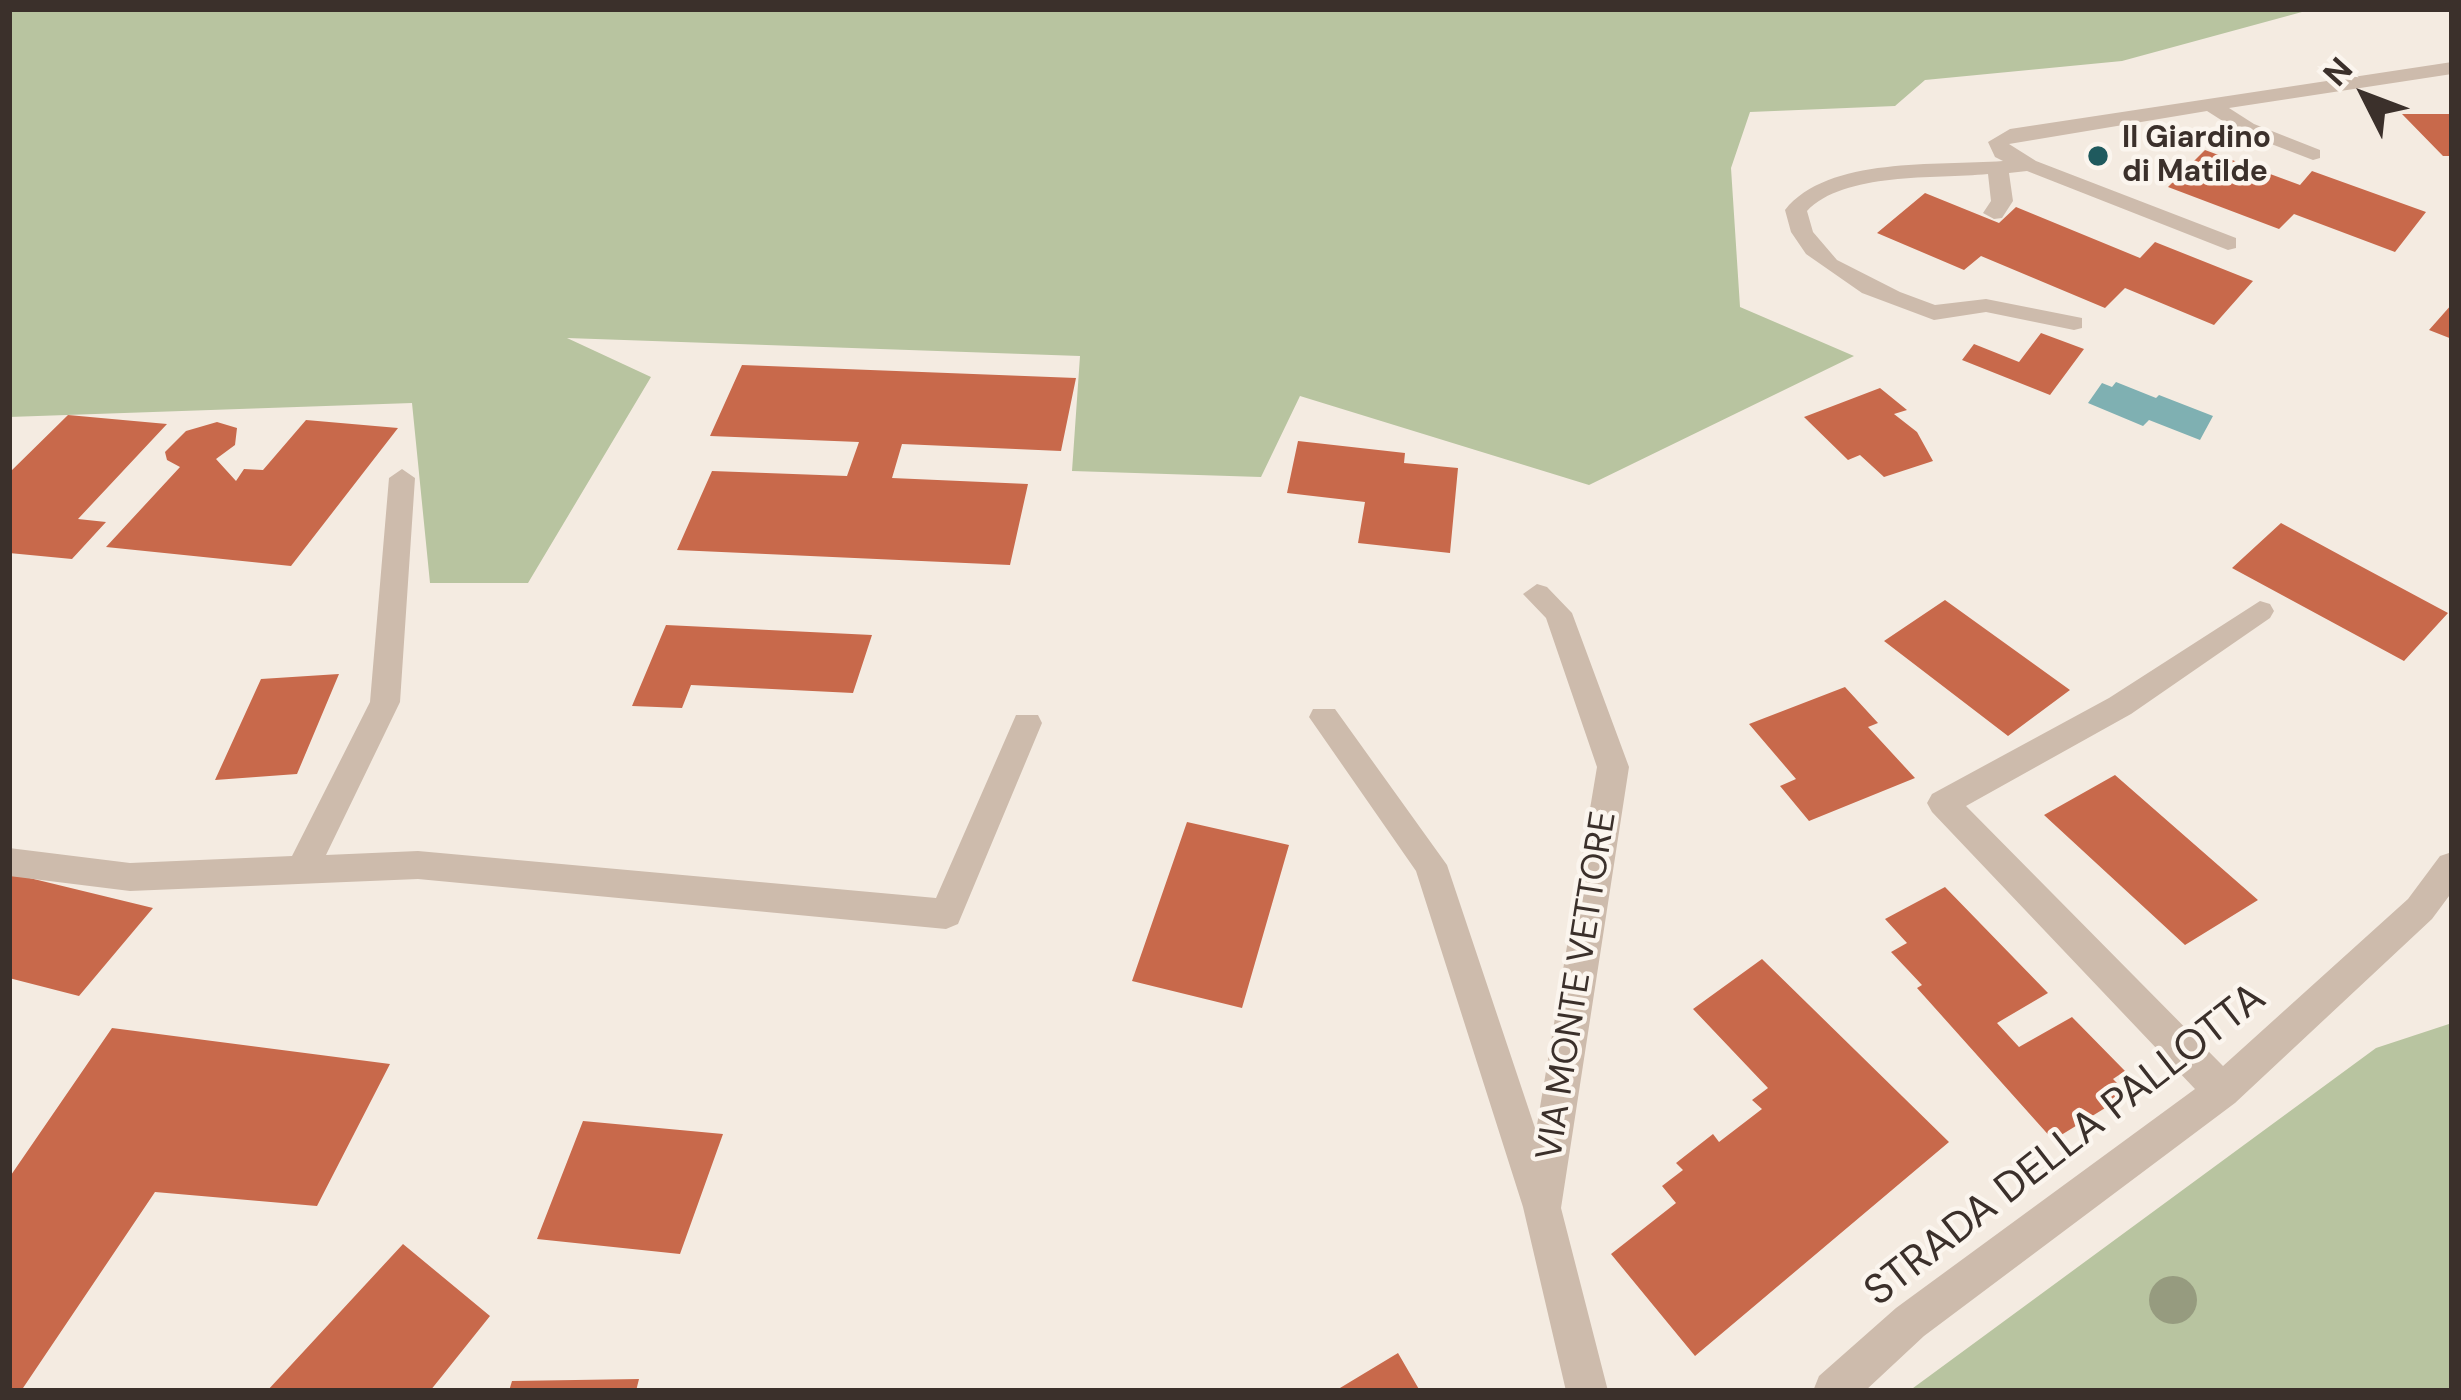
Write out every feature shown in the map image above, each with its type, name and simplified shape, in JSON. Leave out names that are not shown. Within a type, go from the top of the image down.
[{"type":"street","points":[[2228,244],[2002,153],[1998,142],[2010,135],[2452,68]]},
{"type":"street","points":[[2214,107],[2247,128],[2313,154]]},
{"type":"street","points":[[2030,165],[1840,180],[1813,192],[1796,210],[1799,232],[1824,263],[1934,313],[1960,303],[1986,304],[2074,323]]},
{"type":"street","points":[[1994,213],[2002,201],[1998,170]]},
{"type":"street","points":[[302,870],[385,702],[402,478]]},
{"type":"street","name":"VIA MONTE VETTORE","points":[[1537,594],[1558,614],[1613,767],[1542,1208],[1587,1391]]},
{"type":"street","points":[[2222,1091],[1943,803],[2120,706],[2260,611]]},
{"type":"street","points":[[1324,718],[1431,865],[1542,1208]]},
{"type":"street","points":[[9,862],[130,877],[418,866],[946,914],[1027,723]]},
{"type":"street","name":"STRADA DELLA PALLOTTA","points":[[1834,1391],[1910,1322],[2222,1091],[2420,909],[2452,866]]},
{"type":"green space","points":[[9,9],[2313,9],[2122,61],[1925,80],[1895,106],[1750,112],[1731,168],[1740,307],[1854,356],[1589,485],[1300,396],[1261,477],[1072,471],[1080,356],[567,338],[651,377],[528,583],[430,583],[412,403],[9,417]]},
{"type":"green space","points":[[2452,1023],[2452,1391],[1909,1391],[2376,1048]]},
{"type":"water","points":[[2116,382],[2213,416],[2200,440],[2149,420],[2143,426],[2088,403],[2102,383],[2112,387]]},
{"type":"building","points":[[2402,114],[2452,114],[2452,156],[2443,156]]},
{"type":"building","points":[[2205,150],[2300,185],[2312,171],[2426,212],[2395,252],[2294,214],[2279,229],[2168,187]]},
{"type":"building","points":[[1925,193],[1999,223],[2016,207],[2140,258],[2155,242],[2253,281],[2214,325],[2125,288],[2105,308],[1981,256],[1964,270],[1877,233]]},
{"type":"building","points":[[2452,304],[2452,339],[2429,330]]},
{"type":"building","points":[[2041,333],[2084,349],[2050,395],[1962,360],[1974,344],[2019,362]]},
{"type":"building","points":[[742,365],[1076,378],[1061,451],[902,444],[892,478],[1028,484],[1010,565],[677,550],[712,471],[847,476],[859,442],[710,436]]},
{"type":"building","points":[[1880,388],[1907,410],[1894,414],[1917,432],[1933,461],[1884,477],[1860,455],[1848,460],[1804,417]]},
{"type":"building","points":[[68,415],[167,424],[78,519],[106,522],[72,559],[9,553],[9,473]]},
{"type":"building","points":[[306,420],[398,428],[291,566],[106,547],[180,467],[167,460],[165,452],[186,431],[217,422],[237,428],[235,445],[216,459],[236,481],[244,469],[263,470]]},
{"type":"building","points":[[1298,441],[1405,453],[1404,463],[1458,468],[1450,553],[1358,543],[1365,502],[1287,493]]},
{"type":"building","points":[[2281,523],[2448,613],[2404,661],[2232,568]]},
{"type":"building","points":[[1945,600],[2070,690],[2008,736],[1884,641]]},
{"type":"building","points":[[666,625],[872,635],[853,693],[691,685],[682,708],[632,706]]},
{"type":"building","points":[[339,674],[297,774],[215,780],[261,679]]},
{"type":"building","points":[[1845,687],[1878,723],[1868,727],[1915,778],[1809,821],[1780,786],[1796,779],[1749,724]]},
{"type":"building","points":[[2115,775],[2258,900],[2185,945],[2044,815]]},
{"type":"building","points":[[1187,822],[1289,845],[1242,1008],[1132,981]]},
{"type":"building","points":[[9,873],[153,908],[79,996],[9,978]]},
{"type":"building","points":[[1945,887],[2048,993],[1997,1023],[2019,1047],[2072,1017],[2125,1071],[2113,1079],[2128,1094],[2053,1140],[1917,988],[1922,985],[1891,952],[1907,943],[1885,919]]},
{"type":"building","points":[[1762,959],[1949,1142],[1695,1356],[1611,1254],[1676,1203],[1662,1186],[1683,1170],[1676,1163],[1713,1134],[1719,1142],[1762,1109],[1752,1100],[1768,1088],[1693,1009]]},
{"type":"building","points":[[112,1028],[390,1064],[317,1206],[155,1192],[21,1391],[9,1391],[9,1178]]},
{"type":"building","points":[[583,1121],[723,1134],[680,1254],[537,1239]]},
{"type":"building","points":[[403,1244],[490,1316],[430,1391],[267,1391]]},
{"type":"building","points":[[1398,1353],[1420,1391],[1335,1391]]},
{"type":"building","points":[[639,1379],[636,1391],[509,1391],[512,1381]]},
{"type":"place","name":"Il Giardino di Matilde","points":[[2098,156]]}]
